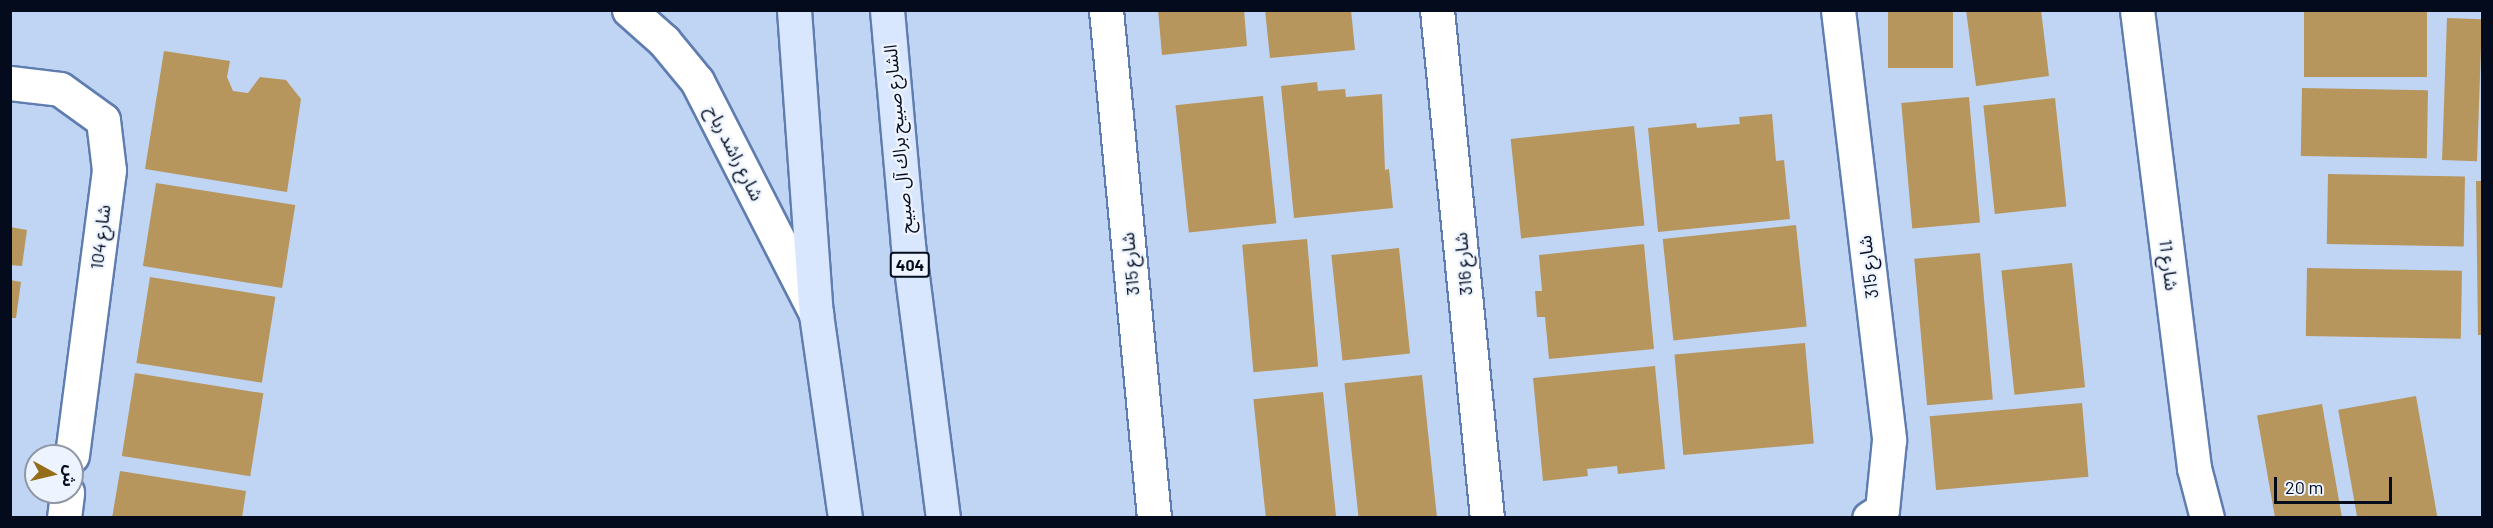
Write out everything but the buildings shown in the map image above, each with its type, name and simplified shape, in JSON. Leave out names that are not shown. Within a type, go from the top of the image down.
[{"type":"main road","points":[[794,10],[816,314],[845,518]]},
{"type":"main road","name":"الشارع صبيح براك آل صبيح","points":[[887,10],[908,245],[943,518]]},
{"type":"street","name":"شارع راشد رباح","points":[[629,10],[664,41],[697,81],[816,314]]},
{"type":"street","name":"شارع 315","points":[[1106,10],[1154,518]]},
{"type":"street","name":"شارع 316","points":[[1437,10],[1487,518]]},
{"type":"street","name":"شارع 315","points":[[1838,10],[1889,440],[1882,510],[1869,518]]},
{"type":"street","name":"شارع 11","points":[[2137,10],[2194,468],[2207,518]]},
{"type":"street","name":"شارع 104","points":[[10,83],[60,89],[103,120],[109,170],[74,444]]}]
